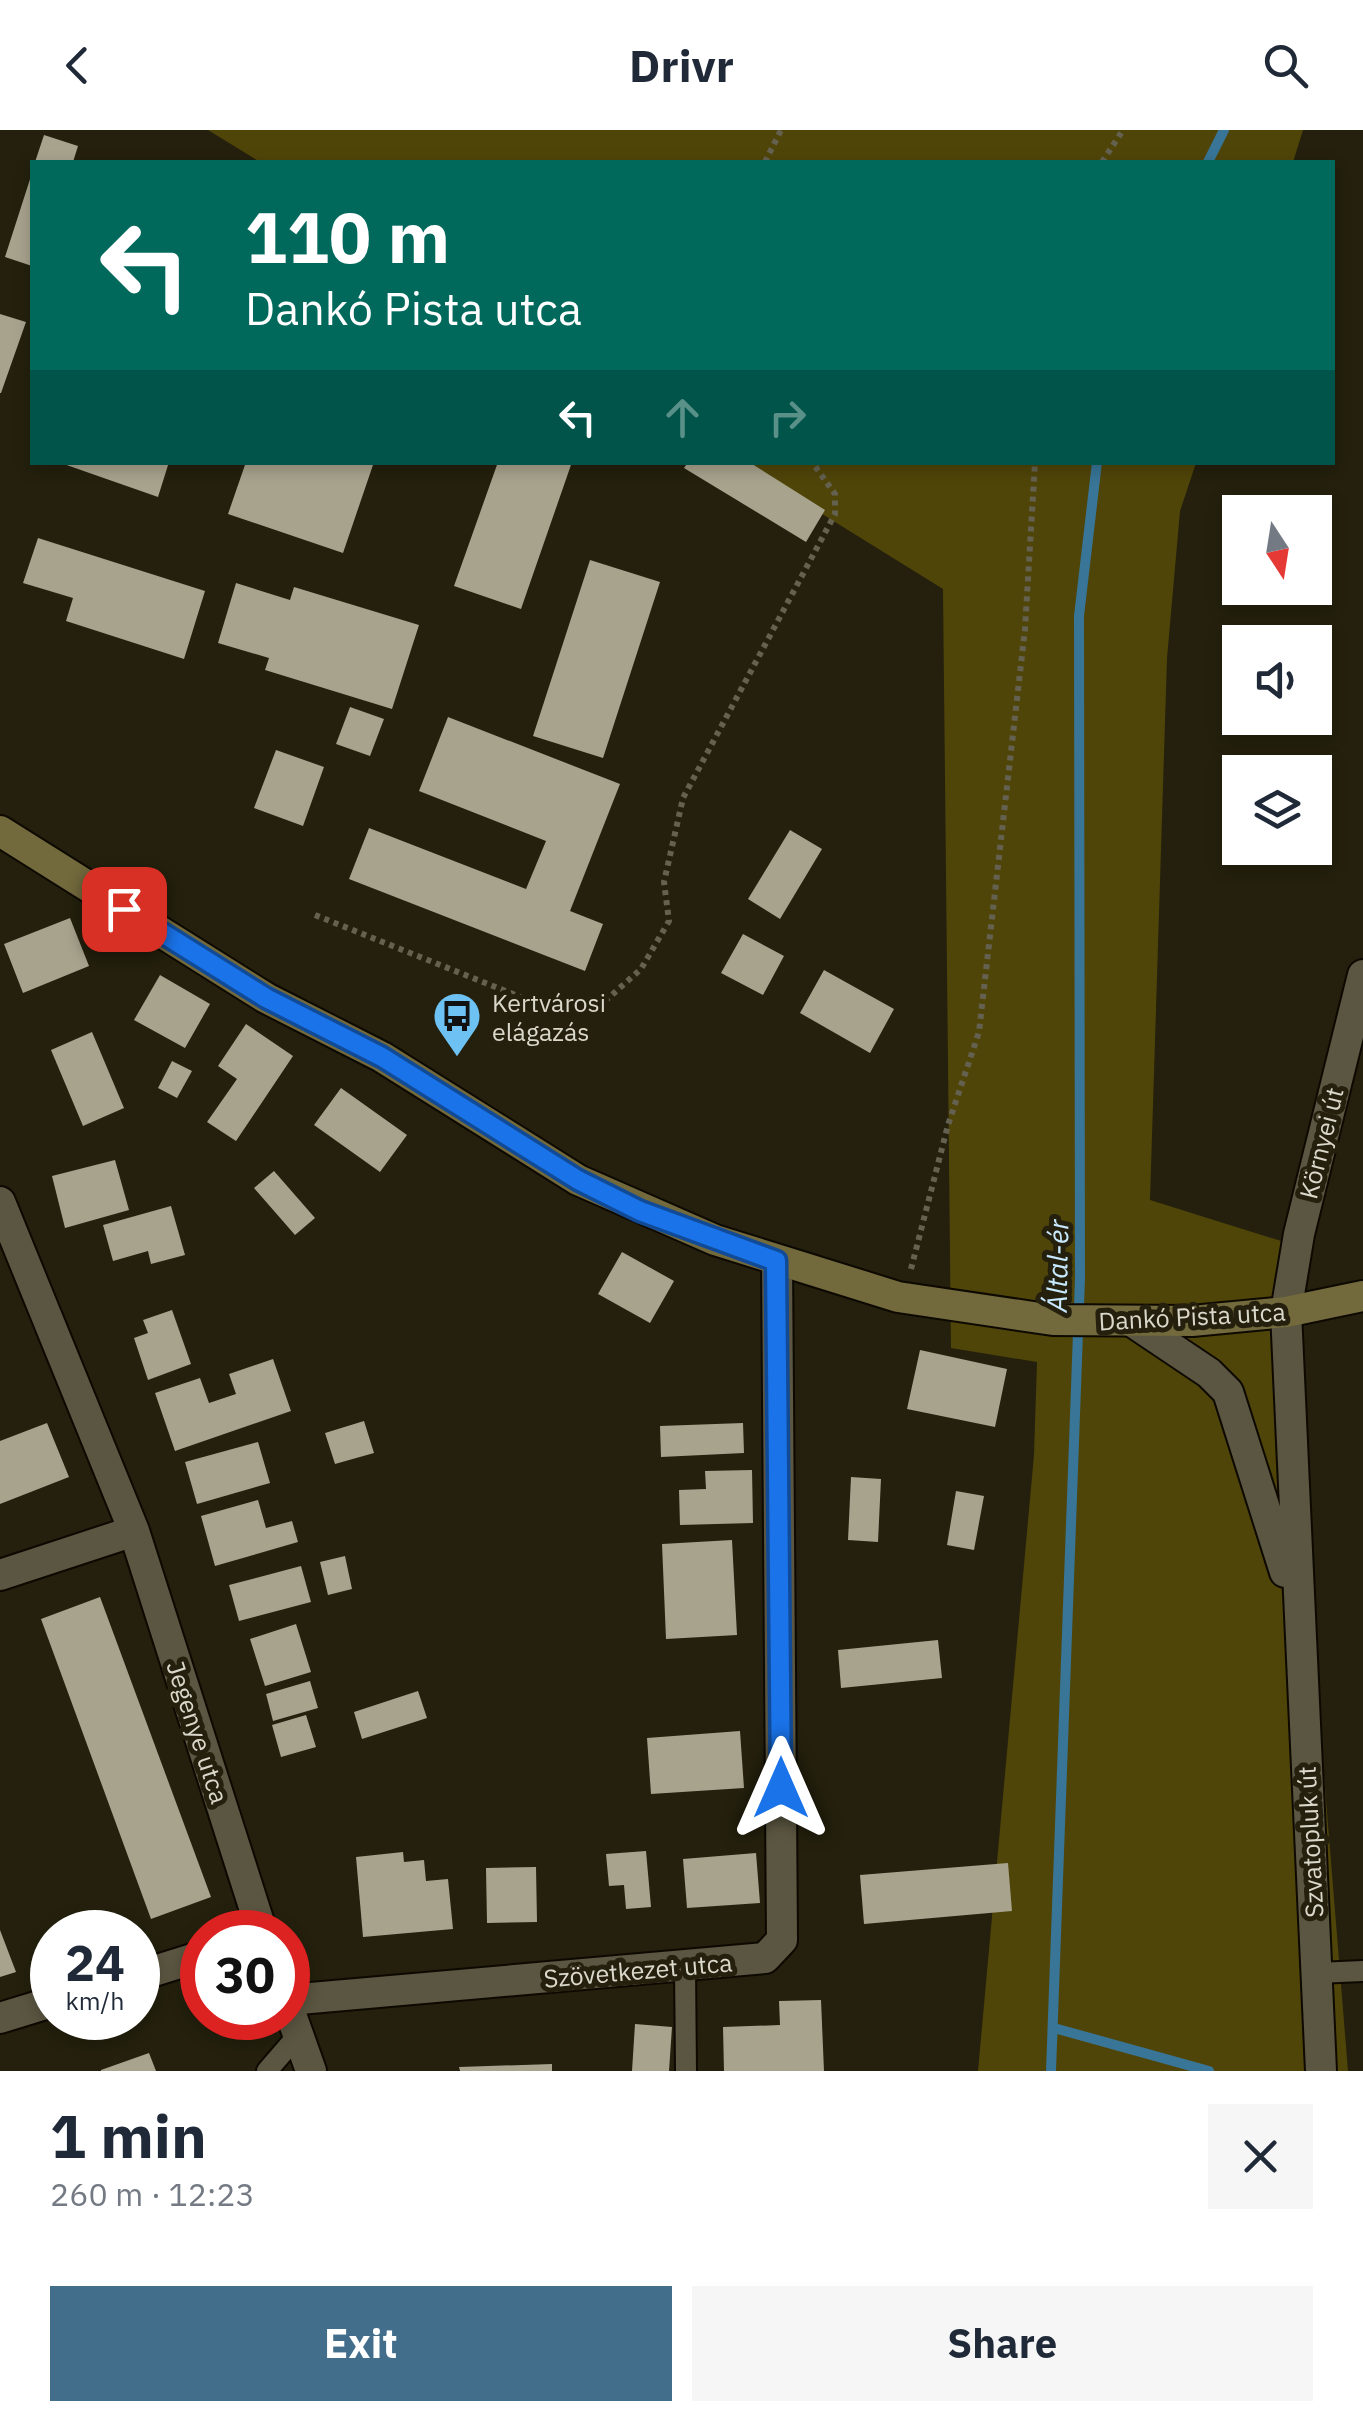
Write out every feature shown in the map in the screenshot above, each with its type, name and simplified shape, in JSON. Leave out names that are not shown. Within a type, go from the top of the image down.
[{"type":"street","name":"Dankó Pista utca","points":[[0,831],[266,998],[382,1057],[578,1180],[640,1211],[776,1261],[898,1297],[1053,1320],[1133,1322],[1286,1312],[1363,1296]]},
{"type":"street","name":"Környei út","points":[[1286,1312],[1299,1234],[1363,975]]},
{"type":"street","name":"Jegenye utca","points":[[0,1202],[134,1530],[255,1910]]},
{"type":"street","name":"Szövetkezet utca","points":[[310,2001],[765,1958],[782,1940],[776,1261]]},
{"type":"street","name":"Szvatopluk út","points":[[1286,1312],[1297,1612],[1322,2071]]},
{"type":"street","name":"Szvatopluk út","points":[[1133,1322],[1210,1372],[1228,1392],[1297,1612]]},
{"type":"street","points":[[0,1575],[134,1530]]},
{"type":"street","points":[[0,2018],[30,2009]]},
{"type":"street","points":[[300,2040],[311,2071]]},
{"type":"lane","points":[[685,1967],[686,2071]]},
{"type":"lane","points":[[1317,1973],[1363,1972]]},
{"type":"lane","points":[[267,2071],[294,2040]]},
{"type":"path","points":[[767,160],[781,130]]},
{"type":"path","points":[[1103,160],[1122,130]]},
{"type":"path","points":[[315,914],[543,1006],[578,1012],[623,988],[641,969],[669,921],[664,882],[683,798],[835,514],[835,494],[814,465]]},
{"type":"path","points":[[898,1297],[908,1282],[979,1032],[1025,629],[1035,465]]},
{"type":"shaded area","points":[[208,130],[1303,130],[1294,160],[257,160]]},
{"type":"shaded area","points":[[743,465],[1195,465],[1180,511],[1167,658],[1150,1200],[1310,1250],[1288,1332],[1348,2071],[978,2071],[1034,1455],[1037,1362],[951,1348],[943,589]]},
{"type":"building","points":[[44,135],[78,146],[74,160],[36,160]]},
{"type":"building","points":[[30,179],[30,265],[5,257]]},
{"type":"building","points":[[0,314],[26,322],[1,393],[0,393]]},
{"type":"building","points":[[67,465],[168,465],[158,497]]},
{"type":"building","points":[[245,465],[373,465],[343,553],[228,514]]},
{"type":"building","points":[[497,465],[571,465],[521,609],[454,586]]},
{"type":"building","points":[[754,465],[825,510],[806,542],[684,468]]},
{"type":"building","points":[[38,538],[205,591],[184,659],[66,621],[73,598],[23,583]]},
{"type":"building","points":[[590,560],[660,582],[603,758],[533,736]]},
{"type":"building","points":[[236,583],[290,600],[294,587],[419,625],[392,709],[265,670],[269,658],[218,643]]},
{"type":"building","points":[[350,707],[384,719],[370,756],[336,744]]},
{"type":"building","points":[[448,717],[620,784],[570,911],[603,924],[585,971],[349,879],[369,828],[526,889],[546,841],[419,791]]},
{"type":"building","points":[[276,750],[324,767],[303,826],[254,808]]},
{"type":"building","points":[[790,830],[822,849],[780,919],[748,899]]},
{"type":"building","points":[[70,918],[89,966],[23,993],[4,944]]},
{"type":"building","points":[[743,934],[784,956],[763,995],[721,973]]},
{"type":"building","points":[[824,970],[894,1009],[870,1053],[800,1013]]},
{"type":"building","points":[[160,975],[210,1004],[185,1048],[134,1020]]},
{"type":"building","points":[[246,1024],[293,1056],[236,1141],[207,1122],[237,1079],[218,1066]]},
{"type":"building","points":[[92,1032],[124,1108],[83,1126],[51,1050]]},
{"type":"building","points":[[172,1061],[192,1071],[177,1098],[158,1088]]},
{"type":"building","points":[[341,1088],[407,1135],[380,1172],[314,1125]]},
{"type":"building","points":[[115,1160],[129,1210],[65,1228],[52,1176]]},
{"type":"building","points":[[274,1171],[315,1218],[295,1235],[254,1188]]},
{"type":"building","points":[[171,1206],[185,1255],[151,1264],[148,1251],[113,1261],[103,1225]]},
{"type":"building","points":[[622,1252],[674,1281],[650,1323],[598,1294]]},
{"type":"building","points":[[172,1310],[191,1364],[148,1380],[134,1338],[148,1333],[143,1320]]},
{"type":"building","points":[[920,1350],[1007,1369],[995,1427],[907,1409]]},
{"type":"building","points":[[273,1359],[291,1411],[175,1451],[155,1393],[200,1378],[209,1403],[236,1394],[229,1374]]},
{"type":"building","points":[[364,1421],[374,1453],[335,1464],[325,1433]]},
{"type":"building","points":[[47,1423],[69,1477],[0,1504],[0,1441]]},
{"type":"building","points":[[743,1423],[744,1453],[661,1457],[660,1426]]},
{"type":"building","points":[[258,1442],[270,1483],[197,1504],[185,1462]]},
{"type":"building","points":[[752,1470],[753,1523],[680,1525],[679,1490],[706,1489],[705,1471]]},
{"type":"building","points":[[851,1477],[881,1479],[878,1542],[848,1540]]},
{"type":"building","points":[[956,1491],[984,1496],[974,1550],[947,1545]]},
{"type":"building","points":[[258,1500],[266,1528],[292,1521],[298,1542],[215,1566],[201,1516]]},
{"type":"building","points":[[732,1540],[737,1635],[666,1639],[662,1544]]},
{"type":"building","points":[[345,1556],[352,1589],[328,1595],[320,1562]]},
{"type":"building","points":[[301,1566],[311,1602],[239,1621],[229,1585]]},
{"type":"building","points":[[100,1597],[211,1897],[160,1916],[160,1910],[148,1910],[41,1619]]},
{"type":"building","points":[[296,1624],[311,1672],[265,1686],[250,1639]]},
{"type":"building","points":[[938,1640],[942,1678],[841,1688],[838,1650]]},
{"type":"building","points":[[310,1681],[318,1708],[273,1721],[266,1694]]},
{"type":"building","points":[[418,1691],[427,1718],[362,1739],[354,1712]]},
{"type":"building","points":[[306,1715],[316,1747],[281,1757],[272,1725]]},
{"type":"building","points":[[740,1731],[744,1788],[651,1794],[647,1738]]},
{"type":"building","points":[[646,1851],[651,1907],[626,1909],[624,1885],[609,1886],[606,1854]]},
{"type":"building","points":[[403,1852],[404,1862],[424,1860],[426,1881],[448,1879],[453,1929],[363,1937],[356,1857]]},
{"type":"building","points":[[756,1853],[760,1903],[687,1908],[683,1859]]},
{"type":"building","points":[[1008,1863],[1012,1911],[864,1924],[860,1875]]},
{"type":"building","points":[[536,1867],[537,1922],[487,1923],[486,1868]]},
{"type":"building","points":[[0,1930],[16,1972],[0,1977]]},
{"type":"building","points":[[821,2000],[824,2071],[724,2071],[723,2027],[780,2025],[779,2001]]},
{"type":"building","points":[[635,2024],[672,2027],[669,2071],[632,2071]]},
{"type":"building","points":[[149,2053],[156,2071],[101,2071],[101,2070]]},
{"type":"building","points":[[552,2064],[552,2071],[460,2071],[459,2067]]},
{"type":"waterway","name":"Által-ér","points":[[1209,160],[1224,130]]},
{"type":"waterway","name":"Által-ér","points":[[1051,2071],[1080,1278],[1079,616],[1097,465]]},
{"type":"waterway","points":[[1054,2028],[1209,2071]]},
{"type":"place","name":"Kertvárosi elágazás","points":[[457,1058]]},
{"type":"route","points":[[124,909],[266,998],[382,1057],[578,1180],[640,1211],[776,1261],[781,1788]]}]
